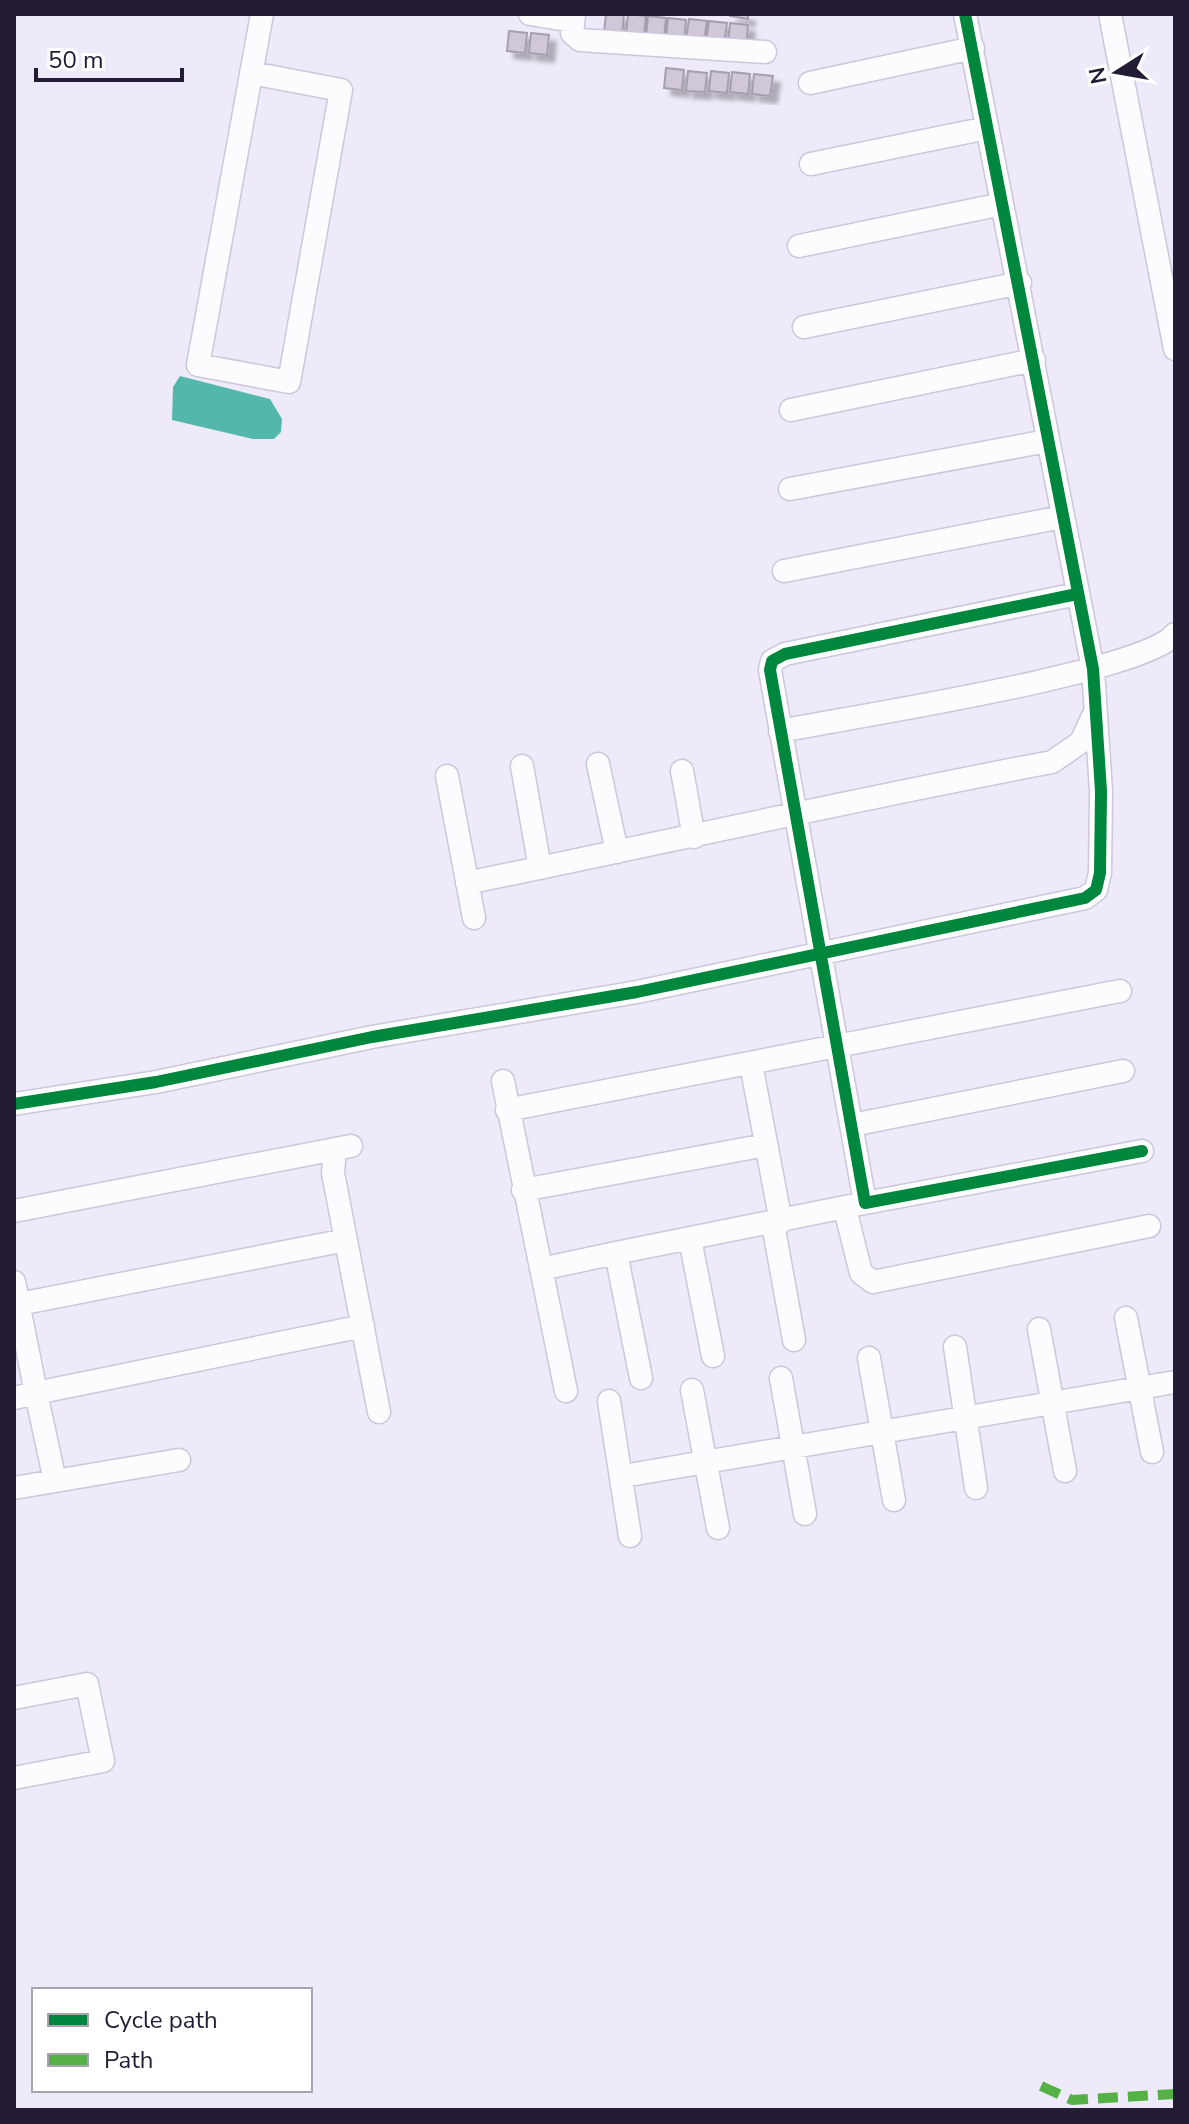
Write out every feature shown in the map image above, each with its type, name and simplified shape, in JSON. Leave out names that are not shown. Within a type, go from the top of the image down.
[{"type":"street","points":[[251,73],[341,90],[289,382],[198,365],[251,73],[262,14]]},
{"type":"street","points":[[530,14],[573,18],[572,33],[580,40],[765,52]]},
{"type":"street","points":[[14,1104],[156,1082],[372,1037],[637,992],[1085,898],[1096,890],[1100,873],[1101,791],[1093,669],[965,14]]},
{"type":"street","points":[[1110,14],[1175,349]]},
{"type":"street","points":[[810,83],[973,48]]},
{"type":"street","points":[[811,164],[987,128]]},
{"type":"street","points":[[799,246],[1002,204]]},
{"type":"street","points":[[804,327],[1020,283]]},
{"type":"street","points":[[791,410],[1034,360]]},
{"type":"street","points":[[790,489],[1047,441]]},
{"type":"street","points":[[784,571],[1062,517]]},
{"type":"street","points":[[1077,594],[785,654],[772,661],[770,670],[852,1125],[861,1273],[873,1282],[1149,1226]]},
{"type":"street","points":[[780,731],[1093,669],[1146,651],[1175,634]]},
{"type":"street","points":[[467,883],[694,837],[794,812],[1052,762],[1081,742],[1095,711]]},
{"type":"street","points":[[598,764],[617,852]]},
{"type":"street","points":[[522,766],[540,868]]},
{"type":"street","points":[[682,771],[694,837]]},
{"type":"street","points":[[447,776],[474,918]]},
{"type":"street","points":[[507,1110],[1120,991]]},
{"type":"street","points":[[751,1064],[794,1340]]},
{"type":"street","points":[[852,1125],[1123,1071]]},
{"type":"street","points":[[503,1081],[566,1391]]},
{"type":"street","points":[[523,1190],[766,1145]]},
{"type":"street","points":[[14,1211],[343,1147],[333,1173],[379,1412]]},
{"type":"street","points":[[541,1269],[1142,1151]]},
{"type":"street","points":[[690,1239],[713,1356]]},
{"type":"street","points":[[16,1305],[346,1240]]},
{"type":"street","points":[[616,1253],[641,1378]]},
{"type":"street","points":[[14,1282],[16,1305],[55,1481]]},
{"type":"street","points":[[1126,1318],[1152,1452]]},
{"type":"street","points":[[14,1398],[363,1326]]},
{"type":"street","points":[[1039,1329],[1065,1471]]},
{"type":"street","points":[[955,1347],[976,1488]]},
{"type":"street","points":[[869,1358],[894,1500]]},
{"type":"street","points":[[781,1378],[805,1514]]},
{"type":"street","points":[[623,1476],[1175,1382]]},
{"type":"street","points":[[692,1390],[718,1528]]},
{"type":"street","points":[[609,1401],[630,1536]]},
{"type":"street","points":[[14,1488],[179,1460]]},
{"type":"street","points":[[14,1698],[87,1684],[103,1761],[14,1778]]},
{"type":"shaded area","points":[[180,376],[270,399],[282,419],[281,432],[274,439],[253,439],[172,420],[173,387]]},
{"type":"building","points":[[606,14],[624,14],[622,35],[604,32]]},
{"type":"building","points":[[628,14],[646,16],[644,36],[626,34]]},
{"type":"building","points":[[748,14],[748,19],[730,16]]},
{"type":"building","points":[[648,16],[666,18],[664,38],[646,36]]},
{"type":"building","points":[[668,18],[686,20],[684,40],[666,38]]},
{"type":"building","points":[[689,19],[707,21],[704,41],[686,39]]},
{"type":"building","points":[[709,21],[727,23],[724,43],[706,41]]},
{"type":"building","points":[[730,23],[748,25],[746,45],[728,43]]},
{"type":"building","points":[[509,31],[527,33],[525,53],[507,51]]},
{"type":"building","points":[[531,33],[549,35],[547,55],[529,53]]},
{"type":"building","points":[[666,68],[684,70],[682,90],[664,88]]},
{"type":"building","points":[[688,71],[707,73],[705,92],[686,91]]},
{"type":"building","points":[[711,71],[729,73],[727,93],[709,91]]},
{"type":"building","points":[[732,72],[750,74],[748,94],[730,92]]},
{"type":"building","points":[[754,74],[773,76],[770,96],[752,94]]},
{"type":"marked path","points":[[1041,2086],[1072,2100],[1175,2094]]},
{"type":"cycle path","points":[[14,1104],[156,1082],[372,1037],[637,992],[1085,898],[1096,890],[1100,873],[1101,791],[1093,669],[965,14]]},
{"type":"cycle path","points":[[1077,594],[785,654],[772,661],[770,670],[865,1203],[1142,1151]]}]
